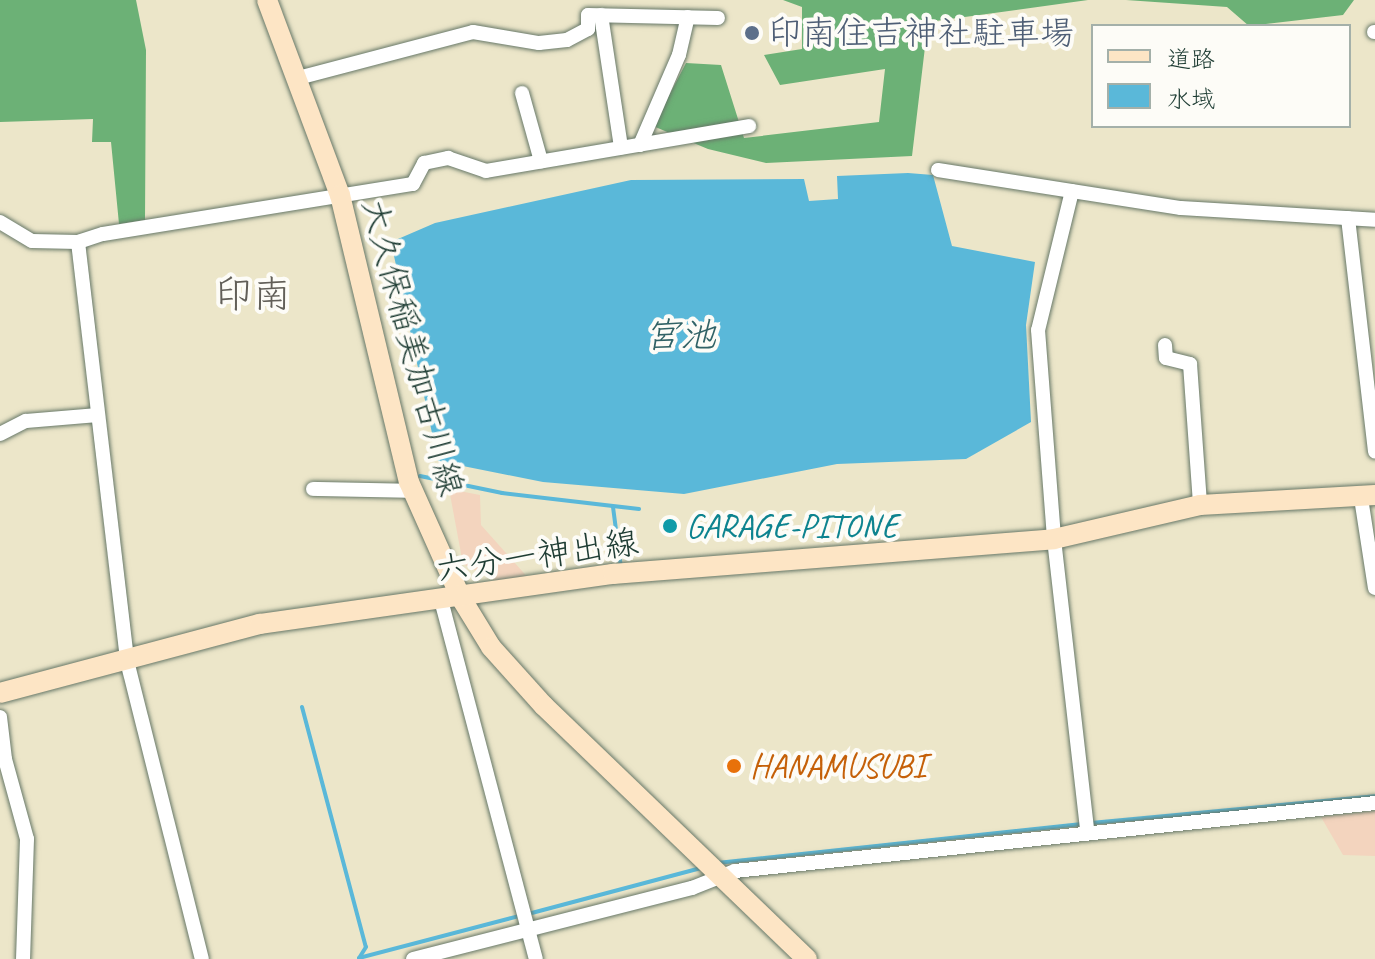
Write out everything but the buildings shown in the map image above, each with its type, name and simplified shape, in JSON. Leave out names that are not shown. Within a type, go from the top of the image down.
[{"type":"main road","name":"大久保稲美加古川線","points":[[267,0],[340,195],[413,491],[451,599],[544,706],[807,959]]},
{"type":"main road","name":"六分一神出線","points":[[0,693],[260,624],[613,574],[1054,539],[1200,505],[1368,496]]},
{"type":"street","points":[[298,78],[473,32],[539,43],[567,40],[588,29],[588,15],[718,18]]},
{"type":"street","points":[[601,15],[621,148]]},
{"type":"street","points":[[640,145],[679,55],[688,17]]},
{"type":"street","points":[[522,93],[541,161]]},
{"type":"street","points":[[0,222],[32,241],[78,242],[103,234],[413,184],[424,163],[448,158],[486,171],[749,126]]},
{"type":"street","points":[[938,170],[1181,208],[1375,220]]},
{"type":"street","points":[[1072,191],[1038,330],[1054,539],[1087,830]]},
{"type":"street","points":[[1348,218],[1375,451]]},
{"type":"street","points":[[78,242],[127,661],[202,959]]},
{"type":"street","points":[[1165,345],[1166,358],[1190,364],[1200,505]]},
{"type":"street","points":[[0,434],[26,421],[98,415]]},
{"type":"street","points":[[313,489],[413,491]]},
{"type":"street","points":[[1368,496],[1375,588]]},
{"type":"street","points":[[451,599],[536,959]]},
{"type":"street","points":[[0,717],[5,759],[27,839],[23,959]]},
{"type":"street","points":[[413,959],[692,888],[720,875],[1087,830],[1375,803]]},
{"type":"shaded area","points":[[449,489],[480,495],[481,525],[530,580],[498,582],[463,564]]},
{"type":"shaded area","points":[[1375,811],[1375,856],[1343,855],[1321,817]]},
{"type":"green space","points":[[0,0],[136,0],[146,50],[145,220],[119,224],[111,142],[92,142],[93,119],[0,122]]},
{"type":"green space","points":[[783,0],[1088,0],[928,22],[912,156],[766,163],[708,149],[653,126],[686,63],[721,65],[744,138],[879,122],[885,69],[780,85],[764,55],[802,49],[802,7]]},
{"type":"green space","points":[[1126,0],[1354,0],[1343,15],[1266,24],[1247,24],[1227,7]]},
{"type":"water","name":"宮池","points":[[933,175],[952,246],[1035,262],[1026,325],[1031,422],[966,459],[837,464],[684,494],[543,482],[438,461],[391,242],[435,223],[631,180],[804,179],[809,201],[838,199],[837,176]]},
{"type":"waterway","points":[[420,476],[502,493],[639,509]]},
{"type":"waterway","points":[[613,507],[621,568]]},
{"type":"waterway","points":[[302,707],[366,947],[359,958]]},
{"type":"waterway","points":[[1091,823],[1375,796]]},
{"type":"waterway","points":[[717,863],[1082,824]]},
{"type":"waterway","points":[[528,914],[701,868]]},
{"type":"waterway","points":[[359,958],[519,916]]},
{"type":"place","name":"印南住吉神社駐車場","points":[[752,33]]},
{"type":"place","name":"GARAGE-PITONE","points":[[670,526]]},
{"type":"place","name":"HANAMUSUBI","points":[[734,766]]},
{"type":"district","name":"印南","points":[[253,295]]}]
